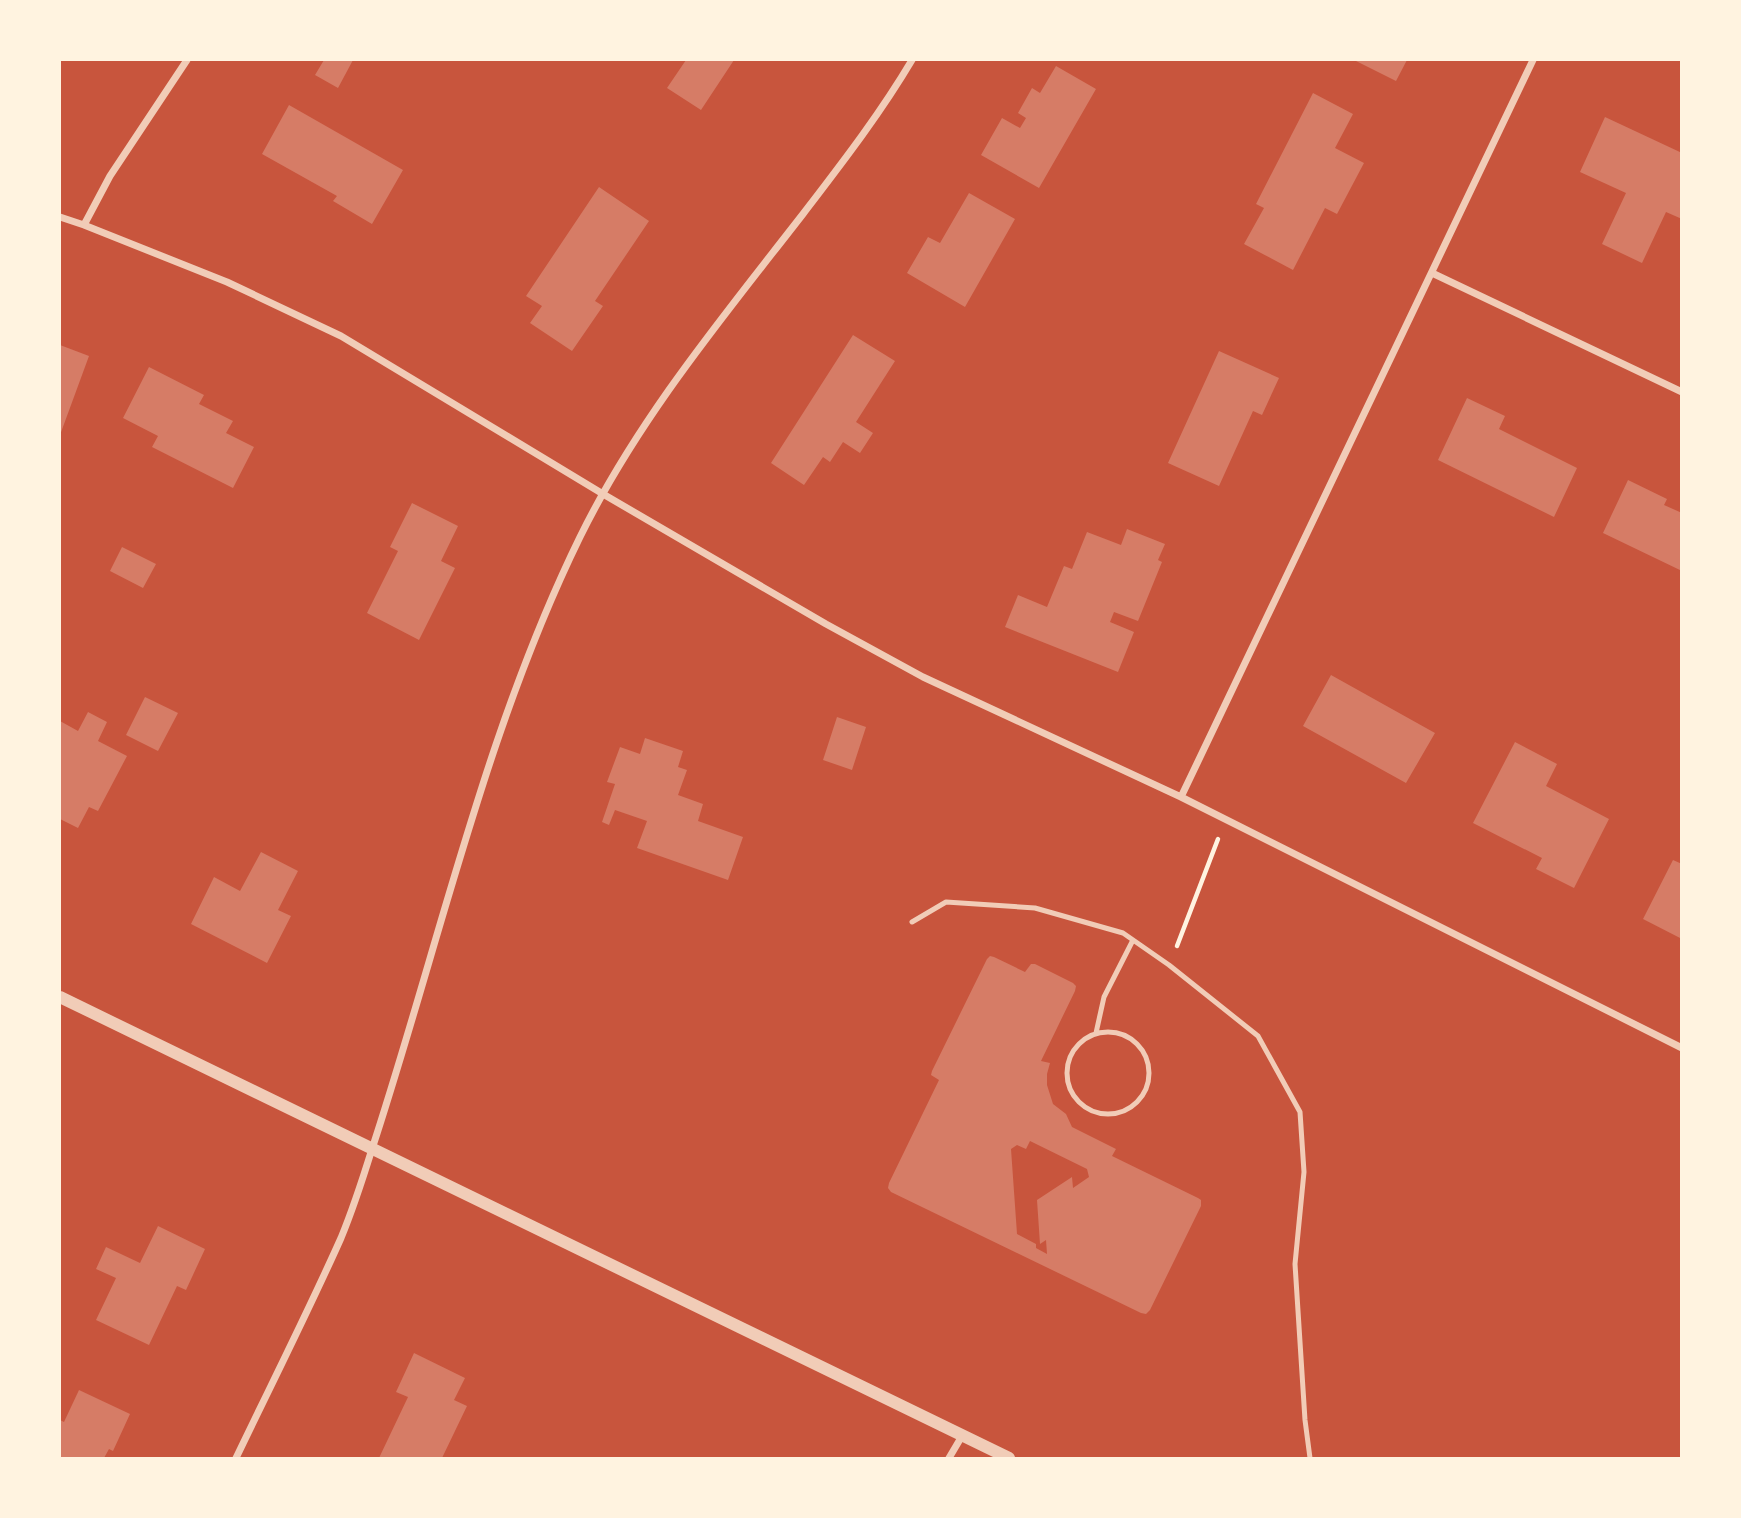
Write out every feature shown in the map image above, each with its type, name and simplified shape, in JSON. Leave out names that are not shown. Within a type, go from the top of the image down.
[{"type":"street","points":[[84,225],[110,176],[187,60]]},
{"type":"street","points":[[236,1458],[342,1235],[372,1149],[456,872],[518,681],[579,540],[647,420],[851,151],[891,96],[912,60]]},
{"type":"street","points":[[1181,797],[1533,60]]},
{"type":"street","points":[[60,217],[226,282],[341,336],[603,494],[826,624],[923,677],[1181,797],[1682,1048]]},
{"type":"street","points":[[1432,273],[1682,392]]},
{"type":"street","points":[[60,997],[1009,1458]]},
{"type":"street","points":[[949,1458],[962,1436]]},
{"type":"lane","points":[[912,922],[946,902],[1035,908],[1123,933],[1169,965],[1258,1036],[1300,1112],[1304,1172],[1294,1264],[1310,1458]]},
{"type":"lane","points":[[1096,1033],[1124,1035],[1136,1042],[1145,1054],[1149,1067],[1149,1082],[1144,1095],[1134,1106],[1123,1112],[1097,1114],[1085,1108],[1075,1099],[1066,1075],[1074,1050],[1083,1040],[1096,1033],[1104,997],[1133,940]]},
{"type":"path","points":[[1169,965],[1225,819]]},
{"type":"building","points":[[324,60],[353,60],[338,88],[315,75]]},
{"type":"building","points":[[686,60],[734,60],[701,110],[667,88]]},
{"type":"building","points":[[1354,60],[1407,60],[1396,81]]},
{"type":"building","points":[[1056,66],[1096,89],[1039,188],[981,155],[1002,118],[1020,128],[1026,118],[1018,113],[1032,88],[1040,93]]},
{"type":"building","points":[[1313,93],[1353,114],[1335,148],[1364,163],[1337,214],[1325,208],[1293,270],[1244,244],[1264,208],[1256,204]]},
{"type":"building","points":[[289,105],[403,170],[372,224],[333,201],[337,196],[262,154]]},
{"type":"building","points":[[1605,117],[1682,153],[1682,219],[1666,212],[1642,263],[1602,244],[1626,193],[1580,172]]},
{"type":"building","points":[[599,187],[649,221],[595,301],[603,306],[572,351],[530,323],[542,306],[526,296]]},
{"type":"building","points":[[969,193],[1015,219],[965,307],[907,273],[928,237],[940,243]]},
{"type":"building","points":[[853,335],[895,361],[856,422],[873,433],[860,453],[843,442],[830,462],[823,457],[804,485],[771,463]]},
{"type":"building","points":[[60,345],[89,356],[60,435]]},
{"type":"building","points":[[1219,351],[1279,378],[1262,415],[1253,411],[1219,486],[1168,463]]},
{"type":"building","points":[[149,367],[204,395],[199,404],[233,421],[226,433],[254,447],[233,488],[152,447],[158,436],[123,418]]},
{"type":"building","points":[[1467,398],[1505,416],[1499,429],[1577,468],[1554,517],[1438,460]]},
{"type":"building","points":[[1628,480],[1667,499],[1664,505],[1682,513],[1682,571],[1603,533]]},
{"type":"building","points":[[412,503],[458,526],[441,561],[455,568],[419,640],[367,613],[398,551],[390,547]]},
{"type":"building","points":[[1127,529],[1165,544],[1158,560],[1162,562],[1138,621],[1114,612],[1110,622],[1134,632],[1118,672],[1005,627],[1018,595],[1047,607],[1064,566],[1072,569],[1087,532],[1121,545]]},
{"type":"building","points":[[122,547],[156,564],[143,588],[110,571]]},
{"type":"building","points":[[1331,675],[1435,733],[1406,783],[1303,726]]},
{"type":"building","points":[[145,697],[178,713],[158,751],[126,735]]},
{"type":"building","points":[[88,712],[107,722],[98,741],[127,756],[98,811],[89,807],[78,828],[60,819],[60,721],[78,731]]},
{"type":"building","points":[[837,717],[866,727],[852,770],[823,760]]},
{"type":"building","points":[[645,738],[683,751],[678,767],[687,770],[678,795],[703,804],[698,821],[743,837],[728,880],[637,848],[647,821],[615,810],[609,825],[602,822],[615,784],[607,782],[620,747],[640,754]]},
{"type":"building","points":[[1515,742],[1557,764],[1546,786],[1609,819],[1574,888],[1536,869],[1542,858],[1473,823]]},
{"type":"building","points":[[261,852],[298,871],[278,910],[291,916],[267,963],[191,924],[214,877],[240,891]]},
{"type":"building","points":[[1673,860],[1682,864],[1682,939],[1643,919]]},
{"type":"building","points":[[994,957],[1025,972],[1031,964],[1035,964],[1076,986],[1041,1061],[1050,1063],[1047,1085],[1053,1104],[1066,1114],[1072,1127],[1116,1149],[1112,1156],[1201,1200],[1201,1206],[1146,1314],[891,1192],[888,1188],[939,1080],[931,1075],[932,1071],[987,959]],"holes":[[[1030,1141],[1087,1169],[1089,1177],[1073,1188],[1072,1177],[1037,1200],[1040,1244],[1046,1240],[1047,1254],[1036,1248],[1036,1244],[1017,1234],[1011,1149],[1017,1145],[1026,1149]]]},
{"type":"building","points":[[158,1226],[205,1249],[186,1290],[177,1286],[149,1345],[96,1320],[116,1278],[96,1269],[106,1247],[140,1263]]},
{"type":"building","points":[[414,1353],[465,1378],[454,1400],[467,1406],[442,1458],[379,1458],[408,1397],[396,1392]]},
{"type":"building","points":[[79,1390],[130,1414],[113,1451],[109,1449],[104,1458],[60,1458],[60,1420],[64,1422]]}]
